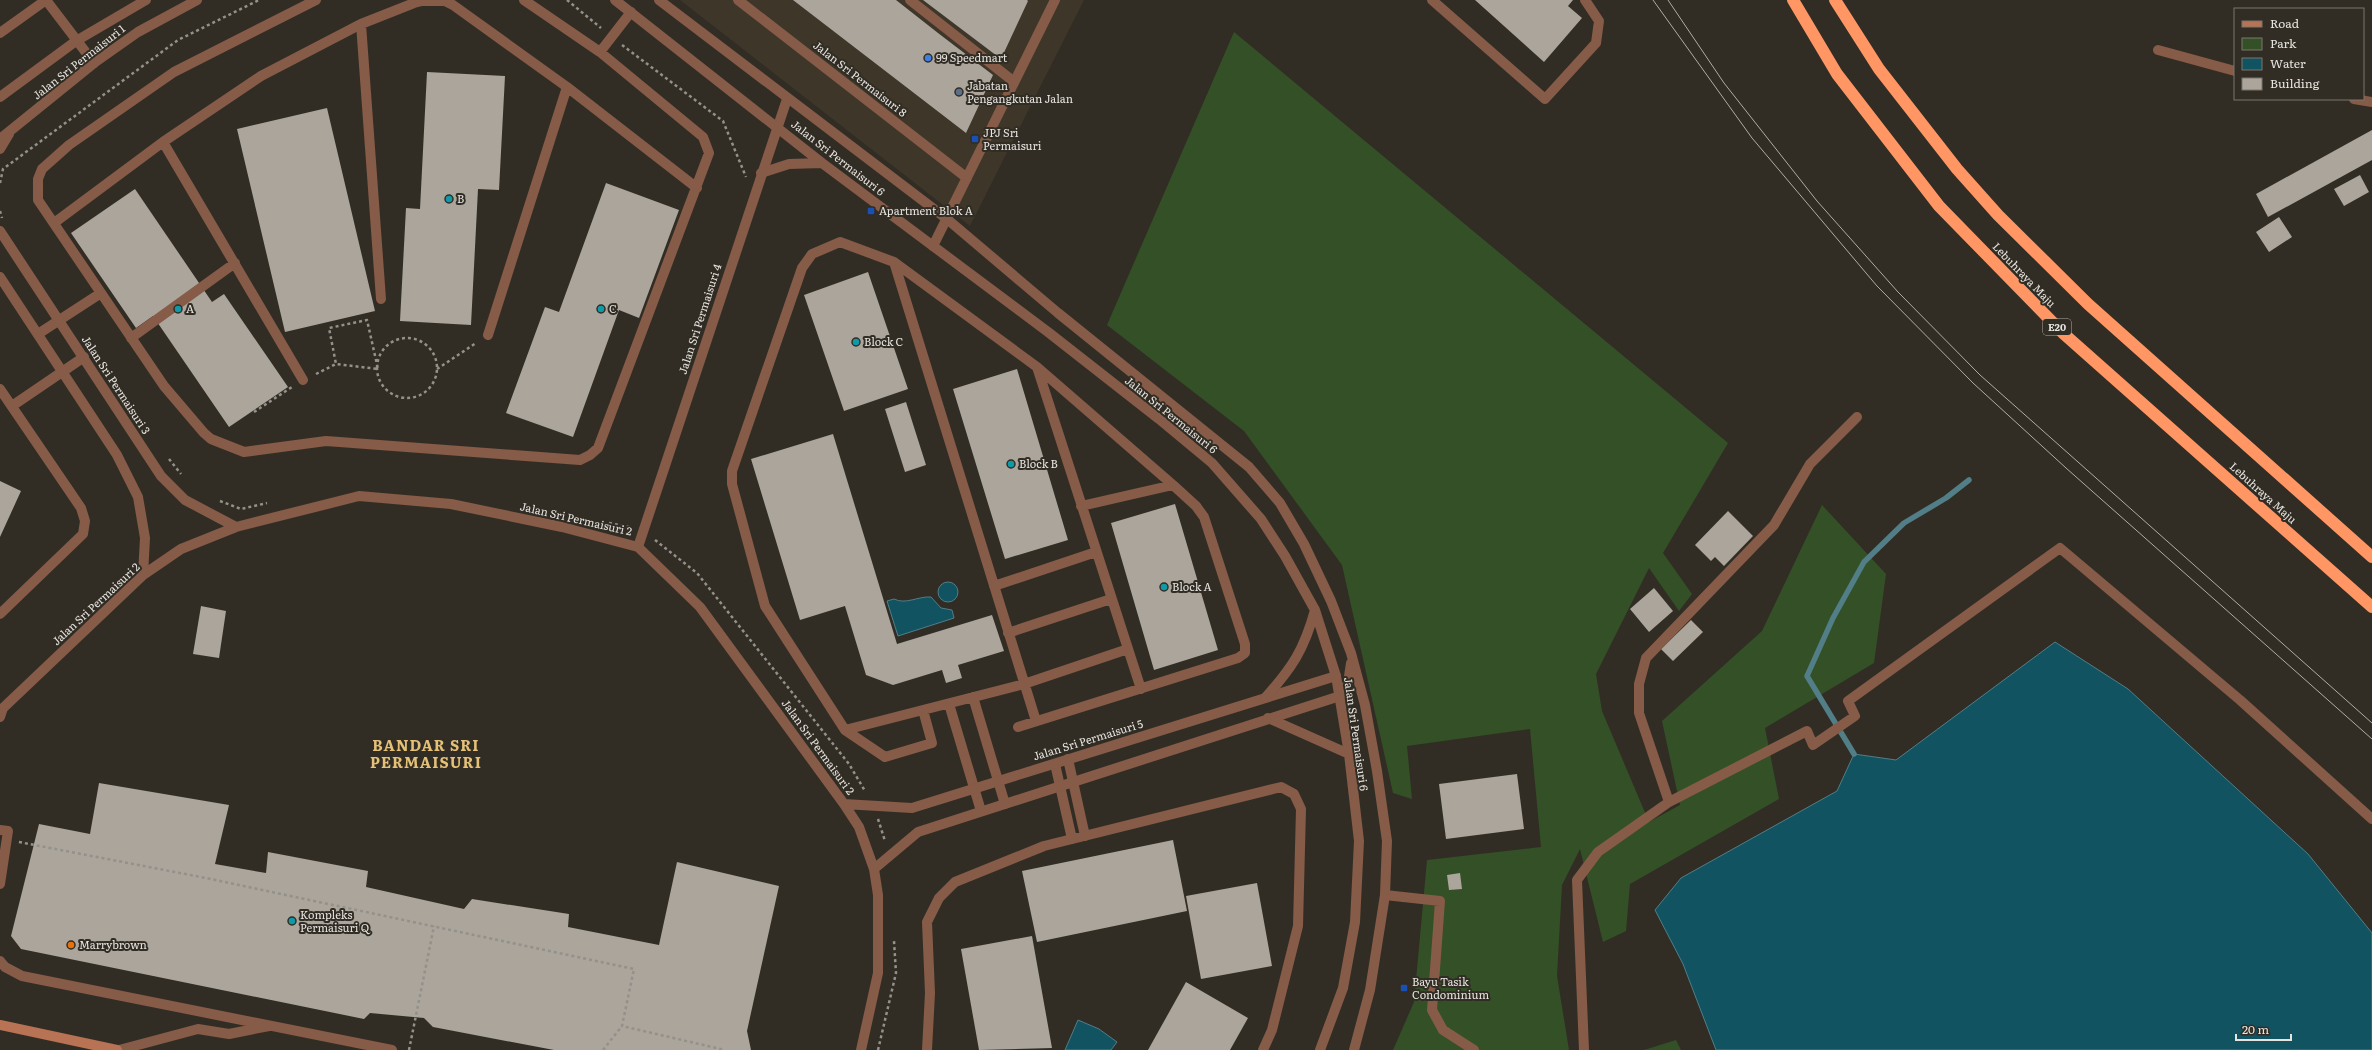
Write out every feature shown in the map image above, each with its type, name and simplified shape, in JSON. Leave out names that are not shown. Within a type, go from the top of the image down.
[{"type":"highway","name":"Lebuhraya Maju","points":[[1793,0],[1837,74],[1939,206],[2064,334],[2372,607]]},
{"type":"highway","points":[[1835,0],[1878,69],[1957,168],[1998,215],[2088,304],[2372,557]]},
{"type":"main road","points":[[0,1025],[118,1050]]},
{"type":"street","points":[[0,33],[46,0],[94,63]]},
{"type":"street","name":"Jalan Sri Permaisuri 1","points":[[0,97],[76,41],[146,0]]},
{"type":"street","name":"Jalan Sri Permaisuri 1","points":[[0,139],[94,63],[138,32],[197,0]]},
{"type":"street","points":[[316,0],[174,72],[69,145],[42,169],[38,179],[38,200],[164,386],[204,433],[238,450],[326,441],[580,460],[590,455],[598,448],[697,188],[708,153],[703,137],[600,52],[524,0]]},
{"type":"street","name":"Jalan Sri Permaisuri 6","points":[[615,0],[822,163],[1048,332],[1212,463],[1261,519],[1285,556],[1315,610],[1336,676],[1349,754],[1359,841],[1355,922],[1344,988],[1320,1050]]},
{"type":"street","name":"Jalan Sri Permaisuri 6","points":[[658,0],[947,219],[1058,313],[1249,467],[1280,503],[1304,544],[1331,601],[1351,653],[1365,705],[1377,771],[1387,841],[1385,895],[1370,990],[1354,1050]]},
{"type":"street","name":"Jalan Sri Permaisuri 8","points":[[738,0],[967,178]]},
{"type":"street","points":[[910,0],[1013,80]]},
{"type":"street","points":[[933,246],[1013,80],[1055,0]]},
{"type":"street","points":[[1432,0],[1545,99],[1596,43],[1599,21],[1584,0]]},
{"type":"street","points":[[54,223],[163,142],[261,76],[361,24],[422,1],[445,1],[567,87],[697,188]]},
{"type":"street","points":[[600,52],[631,12]]},
{"type":"street","points":[[361,24],[382,299]]},
{"type":"street","points":[[2158,50],[2234,71]]},
{"type":"street","points":[[488,335],[567,87]]},
{"type":"street","name":"Jalan Sri Permaisuri 4","points":[[638,546],[761,173],[787,99]]},
{"type":"street","points":[[2360,100],[2372,102]]},
{"type":"street","points":[[0,149],[10,132]]},
{"type":"street","points":[[163,142],[303,380]]},
{"type":"street","points":[[761,173],[788,164],[822,163]]},
{"type":"street","name":"Jalan Sri Permaisuri 3","points":[[0,231],[162,476],[185,500],[236,527]]},
{"type":"street","points":[[923,710],[932,743],[885,757],[845,730],[765,606],[732,484],[732,471],[806,261],[812,254],[840,242],[894,262],[1037,367],[1173,485],[1196,506],[1204,516],[1245,644],[1245,653],[1238,658],[1018,727]]},
{"type":"street","points":[[894,262],[1036,721]]},
{"type":"street","points":[[131,338],[235,263]]},
{"type":"street","points":[[0,278],[117,455],[138,497],[145,538],[143,575]]},
{"type":"street","points":[[38,334],[101,293]]},
{"type":"street","points":[[12,406],[84,357]]},
{"type":"street","points":[[1037,367],[1141,689]]},
{"type":"street","points":[[0,389],[81,508],[85,521],[83,534],[0,614]]},
{"type":"street","points":[[1669,802],[1639,713],[1639,684],[1646,658],[1774,525],[1810,464],[1857,417]]},
{"type":"street","points":[[1081,506],[1173,485]]},
{"type":"street","name":"Jalan Sri Permaisuri 2","points":[[0,717],[3,708],[143,575],[181,549],[236,527],[359,496],[451,504],[562,526],[638,546],[700,607],[844,804],[859,827],[874,869],[878,895],[878,973],[861,1050]]},
{"type":"street","points":[[1584,1050],[1577,880],[1598,852],[1669,802],[1807,731],[1813,744],[1855,716],[1848,701],[2060,548],[2240,700],[2372,819]]},
{"type":"street","points":[[994,586],[1096,552]]},
{"type":"street","points":[[1008,633],[1111,599]]},
{"type":"street","points":[[1265,698],[1296,660],[1308,638],[1315,610]]},
{"type":"street","points":[[845,730],[1024,684],[1128,649]]},
{"type":"street","points":[[874,869],[918,832],[1340,696],[1348,683],[1351,653]]},
{"type":"street","points":[[1336,676],[1348,683],[1365,705]]},
{"type":"street","name":"Jalan Sri Permaisuri 5","points":[[844,804],[912,808],[1336,676]]},
{"type":"street","points":[[973,698],[1004,804]]},
{"type":"street","points":[[949,704],[981,811]]},
{"type":"street","points":[[1268,718],[1349,754]]},
{"type":"street","points":[[1068,759],[1085,836]]},
{"type":"street","points":[[1055,764],[1072,839]]},
{"type":"street","points":[[927,1050],[930,993],[927,922],[939,898],[955,882],[1044,846],[1281,787],[1294,794],[1301,809],[1298,926],[1272,1030],[1263,1050]]},
{"type":"street","points":[[0,830],[8,831],[0,884]]},
{"type":"street","points":[[1385,895],[1440,901],[1432,1010],[1443,1030],[1474,1050]]},
{"type":"street","points":[[0,961],[6,967],[22,976],[276,1025],[392,1050]]},
{"type":"street","points":[[118,1050],[198,1029],[229,1034],[276,1025]]},
{"type":"path","points":[[0,183],[3,169],[178,40],[259,0]]},
{"type":"path","points":[[567,0],[611,37],[723,121],[754,194]]},
{"type":"path","points":[[336,364],[329,328],[367,320],[379,378],[384,387],[392,394],[402,397],[421,394],[429,388],[435,380],[437,370],[436,360],[429,348],[417,340],[408,338],[390,343],[379,359],[378,369]]},
{"type":"path","points":[[437,370],[488,335]]},
{"type":"path","points":[[7,840],[434,926],[634,969],[622,1026],[603,1050]]},
{"type":"path","points":[[409,1050],[434,926]]},
{"type":"path","points":[[622,1026],[725,1050]]},
{"type":"shaded area","points":[[680,0],[1084,0],[970,226]]},
{"type":"green space","points":[[1234,32],[1728,443],[1663,553],[1692,594],[1679,611],[1649,568],[1596,674],[1602,711],[1649,822],[1680,805],[1662,721],[1762,631],[1822,505],[1886,574],[1874,663],[1765,728],[1779,799],[1630,884],[1626,931],[1603,942],[1580,849],[1562,885],[1557,976],[1569,1050],[1393,1050],[1414,1002],[1427,860],[1541,847],[1530,729],[1407,746],[1412,799],[1393,793],[1342,565],[1244,431],[1107,325]]},
{"type":"green space","points":[[1676,1040],[1681,1050],[1644,1050]]},
{"type":"water","points":[[948,582],[955,585],[958,592],[955,599],[948,602],[941,599],[938,592],[941,585]]},
{"type":"water","points":[[931,597],[941,608],[952,610],[954,618],[898,636],[887,601],[894,599],[899,601],[908,601]]},
{"type":"water","points":[[2055,642],[2128,689],[2308,854],[2372,933],[2372,1050],[1716,1050],[1683,964],[1655,910],[1681,878],[1837,791],[1854,754],[1896,760]]},
{"type":"water","points":[[1078,1020],[1099,1029],[1117,1042],[1111,1050],[1065,1050]]},
{"type":"building","points":[[793,0],[896,0],[993,75],[966,133]]},
{"type":"building","points":[[923,0],[1027,0],[1028,1],[1001,59]]},
{"type":"building","points":[[1475,0],[1573,0],[1568,6],[1582,18],[1544,62]]},
{"type":"building","name":"B","points":[[427,72],[505,76],[499,190],[478,189],[471,325],[400,321],[406,208],[420,209]]},
{"type":"building","points":[[327,108],[375,311],[285,332],[237,129]]},
{"type":"building","points":[[2372,130],[2372,160],[2268,217],[2256,194]]},
{"type":"building","points":[[2360,175],[2369,192],[2344,206],[2334,189]]},
{"type":"building","name":"C","points":[[606,183],[679,210],[639,318],[619,310],[573,437],[506,413],[545,307],[559,312]]},
{"type":"building","name":"A","points":[[135,189],[212,302],[224,294],[288,387],[229,427],[153,316],[136,328],[71,233]]},
{"type":"building","points":[[2279,217],[2292,237],[2269,252],[2256,232]]},
{"type":"building","name":"Block C","points":[[868,272],[908,389],[844,411],[804,295]]},
{"type":"building","name":"Block B","points":[[1017,369],[1068,540],[1005,559],[953,389]]},
{"type":"building","points":[[906,402],[926,465],[905,472],[885,409]]},
{"type":"building","points":[[833,434],[897,644],[992,615],[1004,651],[958,665],[962,678],[946,683],[942,670],[893,685],[866,675],[845,606],[800,620],[751,459]]},
{"type":"building","points":[[0,481],[21,491],[0,537]]},
{"type":"building","name":"Block A","points":[[1175,504],[1218,650],[1154,670],[1111,523]]},
{"type":"building","points":[[1728,511],[1753,536],[1724,566],[1715,557],[1711,561],[1695,545]]},
{"type":"building","points":[[1654,588],[1673,611],[1649,632],[1630,609]]},
{"type":"building","points":[[201,606],[226,611],[219,658],[193,654]]},
{"type":"building","points":[[1691,620],[1703,632],[1673,661],[1661,649]]},
{"type":"building","points":[[1517,774],[1524,829],[1446,839],[1439,784]]},
{"type":"building","name":"Kompleks Permaisuri Q","points":[[99,783],[229,805],[215,864],[266,873],[268,852],[368,871],[366,887],[464,909],[472,899],[569,914],[568,927],[659,945],[677,862],[779,886],[747,1031],[751,1050],[554,1050],[433,1027],[424,1018],[370,1013],[364,1019],[21,949],[11,936],[39,824],[90,834]]},
{"type":"building","points":[[1173,840],[1187,911],[1037,942],[1022,871]]},
{"type":"building","points":[[1460,873],[1462,889],[1449,890],[1447,875]]},
{"type":"building","points":[[1257,883],[1272,966],[1201,979],[1186,896]]},
{"type":"building","points":[[1032,936],[1052,1048],[979,1050],[961,949]]},
{"type":"building","points":[[1186,982],[1248,1018],[1230,1050],[1148,1050]]},
{"type":"waterway","points":[[1854,754],[1807,676],[1833,618],[1864,562],[1904,523],[1946,498],[1969,480]]},
{"type":"tram line","points":[[1653,0],[1752,138],[1877,286],[1973,383],[2066,468],[2372,739]]},
{"type":"tram line","points":[[1668,0],[1724,83],[1817,201],[1898,292],[1980,375],[2372,723]]},
{"type":"place","name":"99 Speedmart","points":[[928,58]]},
{"type":"place","name":"Jabatan Pengangkutan Jalan","points":[[959,92]]},
{"type":"place","name":"JPJ Sri Permaisuri","points":[[975,139]]},
{"type":"place","name":"B","points":[[449,199]]},
{"type":"place","name":"Apartment Blok A","points":[[871,211]]},
{"type":"place","name":"A","points":[[178,309]]},
{"type":"place","name":"C","points":[[601,309]]},
{"type":"place","name":"Block C","points":[[856,342]]},
{"type":"place","name":"Block B","points":[[1011,464]]},
{"type":"place","name":"Block A","points":[[1164,587]]},
{"type":"place","name":"Kompleks Permaisuri Q","points":[[292,921]]},
{"type":"place","name":"Marrybrown","points":[[71,945]]},
{"type":"place","name":"Bayu Tasik Condominium","points":[[1404,988]]},
{"type":"district","name":"BANDAR SRI PERMAISURI","points":[[426,754]]}]
